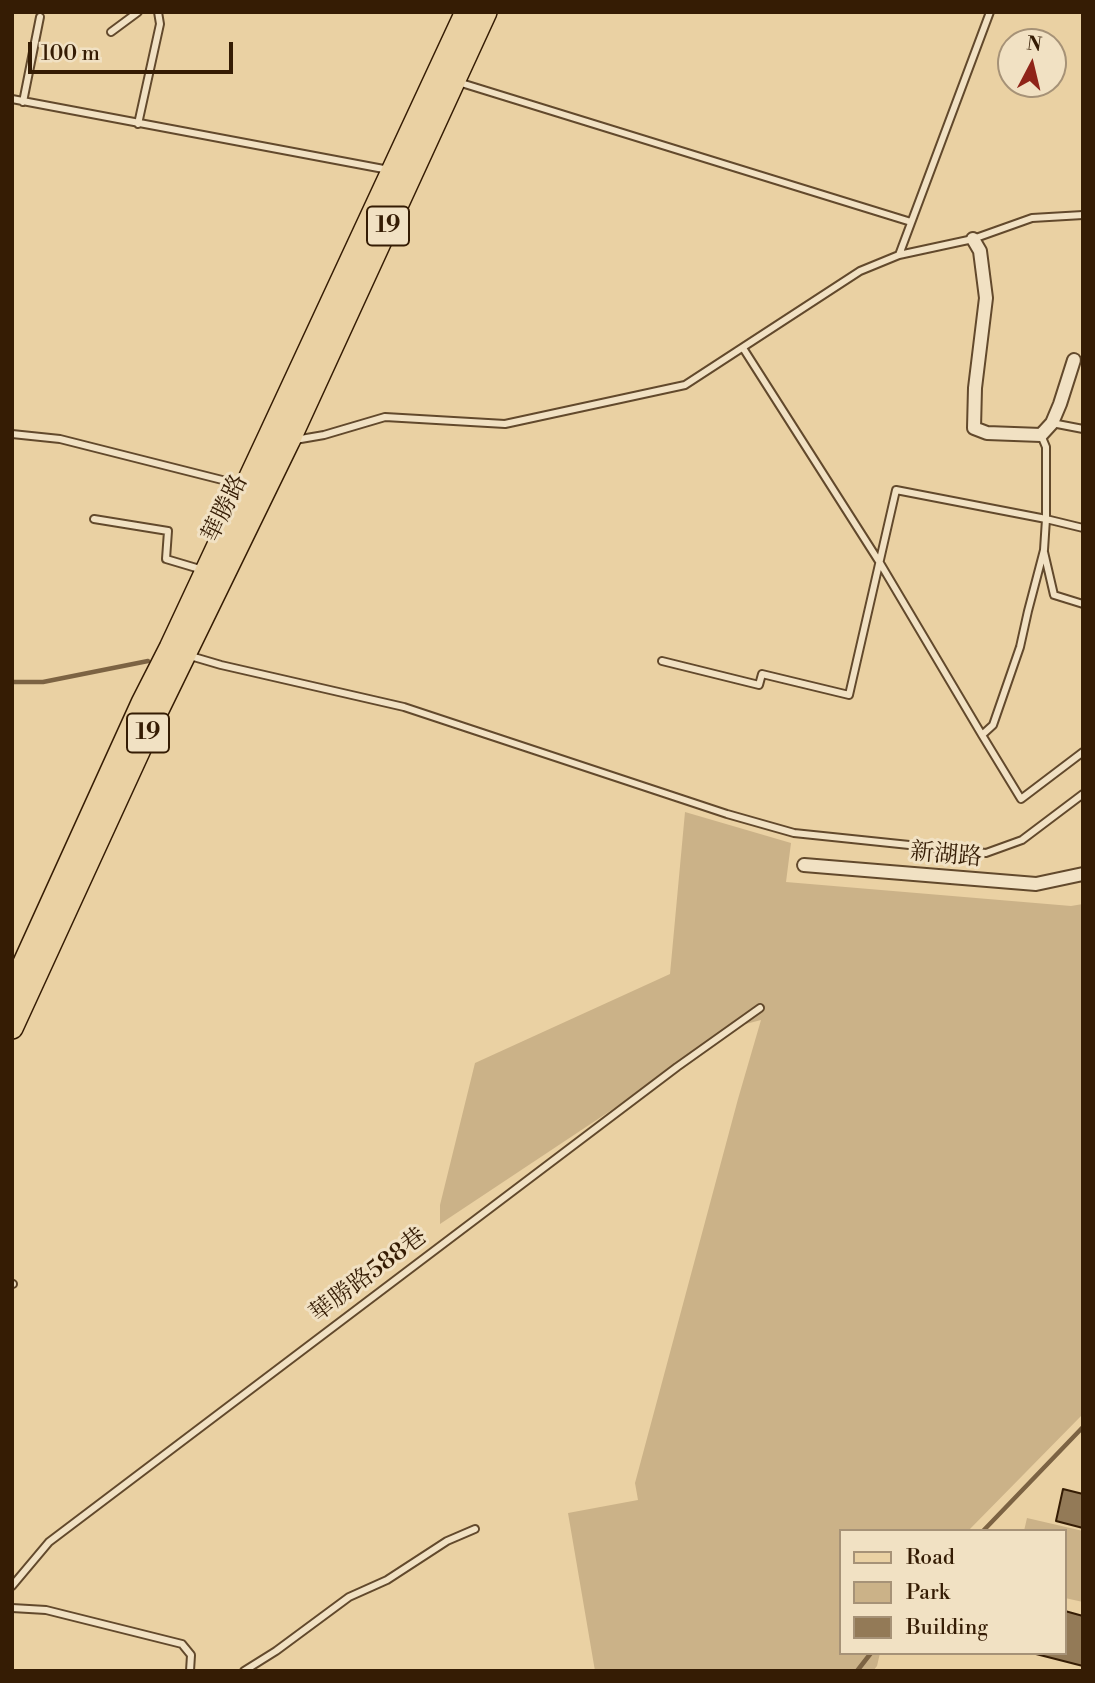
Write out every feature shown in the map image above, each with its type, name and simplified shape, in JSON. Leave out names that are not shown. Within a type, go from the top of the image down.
[{"type":"main road","name":"華勝路","points":[[446,77],[466,12]]},
{"type":"main road","name":"華勝路","points":[[12,989],[142,703],[178,651],[446,77],[486,12]]},
{"type":"main road","name":"華勝路","points":[[12,1028],[152,723],[205,571],[254,489]]},
{"type":"street","points":[[973,239],[980,251],[986,298],[975,388],[974,428],[987,433],[1041,435],[1052,423],[1074,360]]},
{"type":"street","name":"新湖路","points":[[804,866],[1036,884],[1083,874]]},
{"type":"lane","points":[[111,32],[138,12]]},
{"type":"lane","points":[[138,124],[160,24],[158,12]]},
{"type":"lane","points":[[899,255],[990,12]]},
{"type":"lane","points":[[23,102],[40,18]]},
{"type":"lane","points":[[446,77],[911,222]]},
{"type":"lane","points":[[12,99],[401,175]]},
{"type":"lane","points":[[280,437],[324,435],[385,417],[505,424],[685,385],[860,271],[899,255],[973,239],[1032,218],[1083,215]]},
{"type":"lane","points":[[743,348],[880,564],[1021,799],[1083,752]]},
{"type":"lane","points":[[1052,423],[1083,429]]},
{"type":"lane","points":[[12,434],[60,439],[254,489]]},
{"type":"lane","points":[[982,736],[993,724],[1020,647],[1044,550],[1046,447],[1041,435]]},
{"type":"lane","points":[[662,661],[758,685],[762,674],[849,695],[896,490],[1083,528]]},
{"type":"lane","points":[[94,519],[168,531],[166,559],[205,571]]},
{"type":"lane","points":[[1044,550],[1054,595],[1083,604]]},
{"type":"lane","points":[[178,651],[220,665],[404,708],[634,785],[794,833],[986,853],[1022,841],[1083,794]]},
{"type":"lane","name":"華勝路588巷","points":[[12,1586],[49,1542],[760,1008]]},
{"type":"lane","points":[[244,1671],[349,1597],[387,1580],[447,1541],[475,1530]]},
{"type":"lane","points":[[12,1608],[46,1610],[181,1644],[191,1655],[190,1671]]},
{"type":"green space","points":[[685,812],[791,843],[786,882],[1071,906],[1083,904],[1083,1414],[970,1529],[839,1529],[839,1655],[880,1655],[873,1671],[595,1671],[568,1513],[638,1500],[635,1483],[761,1020],[738,1026],[440,1224],[440,1205],[475,1063],[670,974]]},
{"type":"green space","points":[[1027,1518],[1083,1531],[1083,1602],[1067,1598],[1067,1529],[1024,1529]]},
{"type":"building","points":[[1063,1489],[1083,1494],[1083,1528],[1056,1521]]},
{"type":"building","points":[[1067,1612],[1083,1616],[1083,1666],[1040,1655],[1067,1655]]},
{"type":"waterway","points":[[12,682],[43,682],[148,661]]},
{"type":"waterway","points":[[985,1529],[1083,1427]]},
{"type":"waterway","points":[[857,1671],[869,1655]]}]
